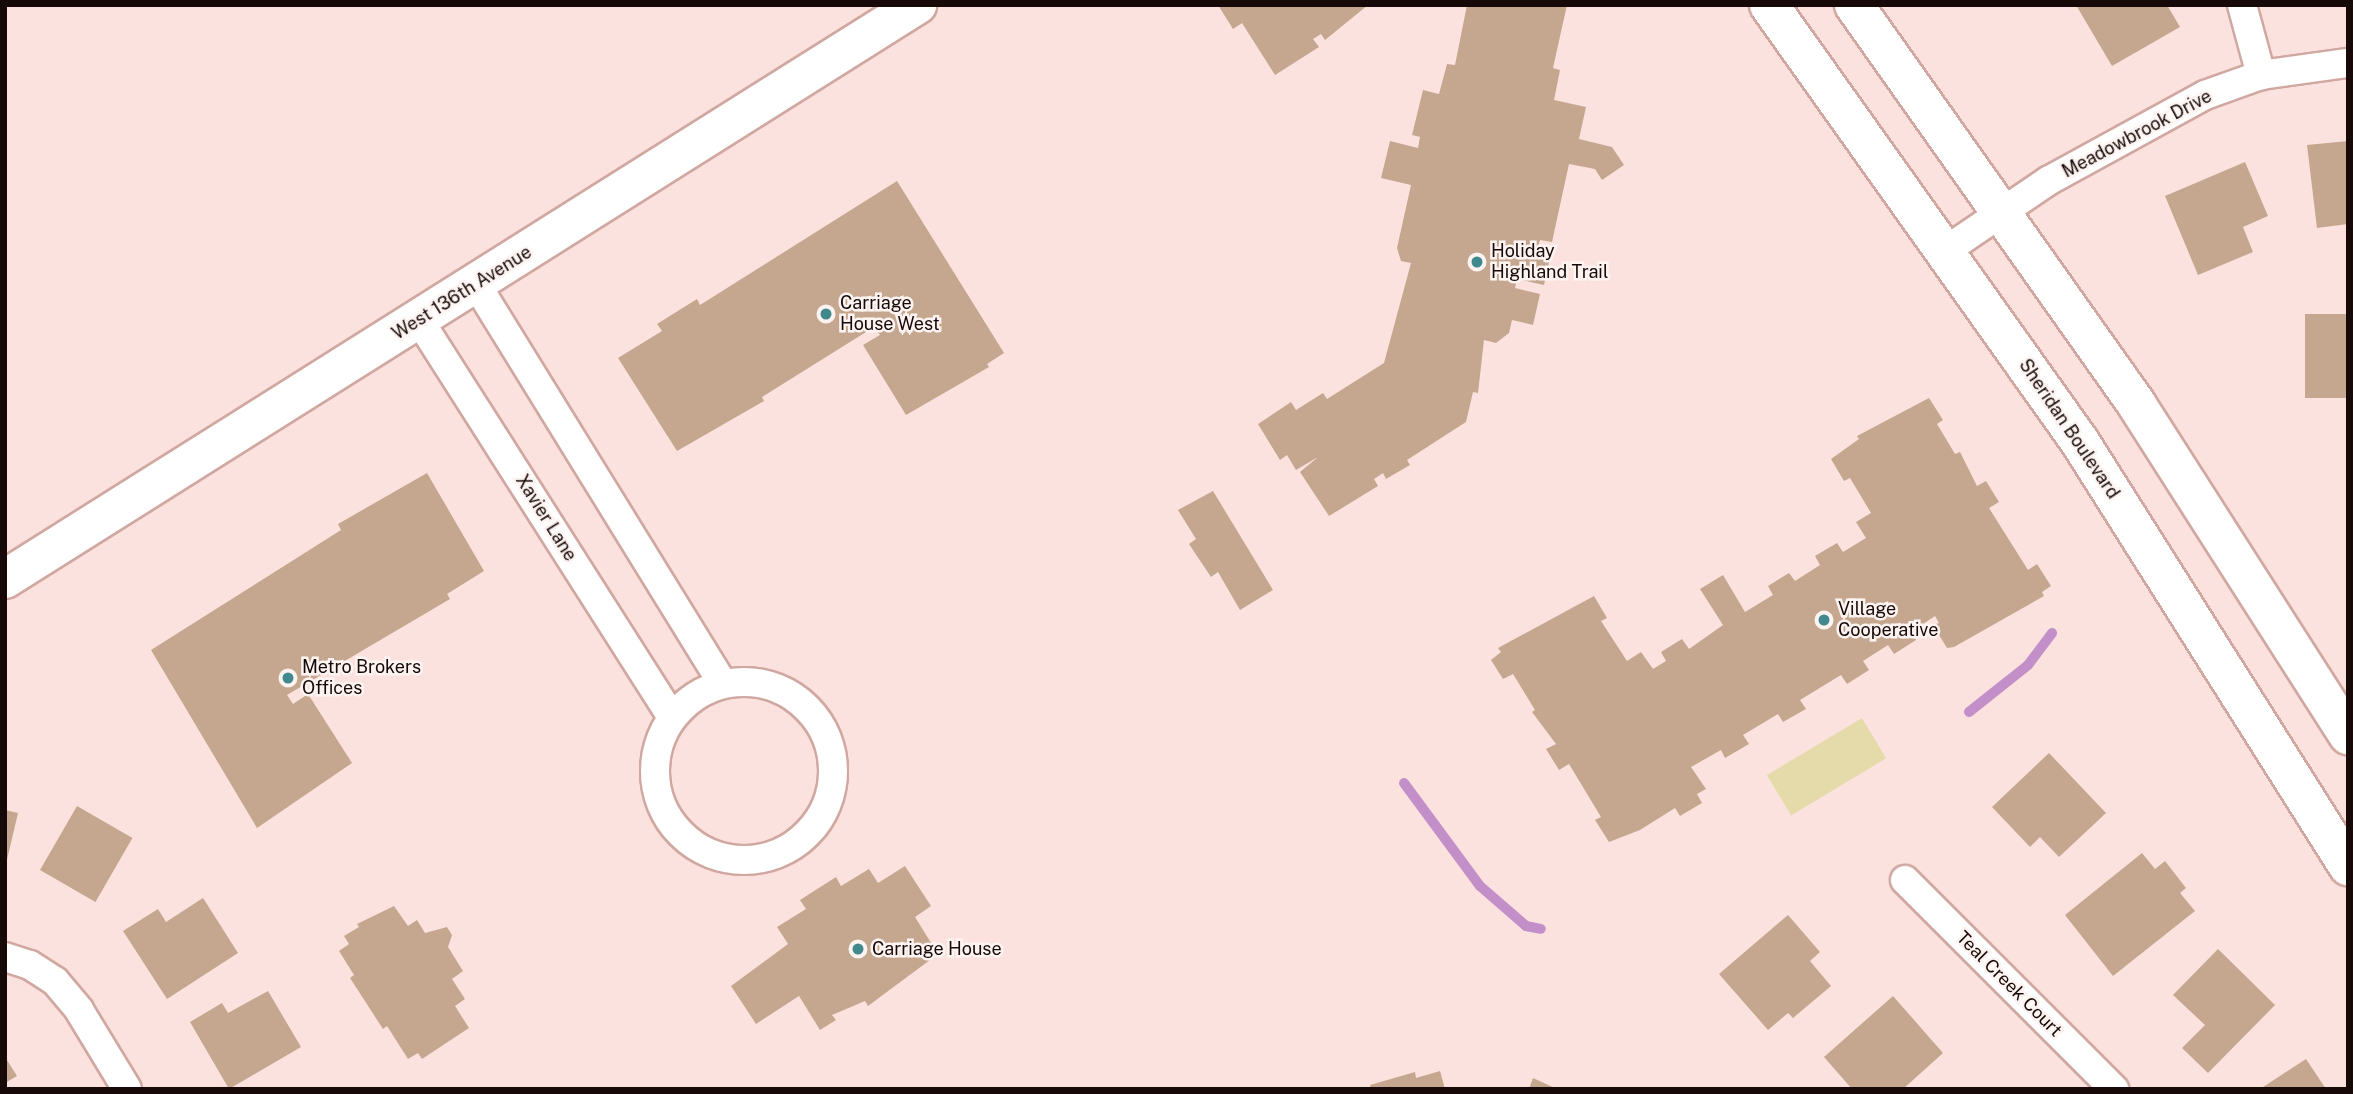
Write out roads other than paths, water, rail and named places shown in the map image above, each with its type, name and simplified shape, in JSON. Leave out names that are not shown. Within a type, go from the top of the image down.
[{"type":"main road","name":"West 136th Avenue","points":[[5,579],[917,5]]},
{"type":"main road","name":"Sheridan Boulevard","points":[[1769,5],[2080,442],[2348,866]]},
{"type":"main road","points":[[1854,5],[2137,405],[2348,735]]},
{"type":"street","points":[[2242,5],[2261,75]]},
{"type":"street","name":"Meadowbrook Drive","points":[[1945,251],[2048,181],[2205,95],[2261,75],[2348,63]]},
{"type":"street","points":[[476,284],[722,683]]},
{"type":"street","name":"Xavier Lane","points":[[419,320],[672,717]]},
{"type":"street","points":[[751,681],[780,688],[804,704],[822,727],[832,755],[833,784],[824,812],[805,836],[780,853],[751,860],[721,858],[690,843],[666,817],[656,793],[654,766],[659,740],[672,717],[694,696],[722,683],[751,681]]},
{"type":"street","name":"Teal Creek Court","points":[[1905,880],[2113,1089]]},
{"type":"street","points":[[5,957],[30,965],[55,981],[79,1010],[127,1089]]},
{"type":"waterway","points":[[1969,712],[2028,665],[2052,633]]},
{"type":"waterway","points":[[1404,783],[1480,886],[1526,926],[1541,929]]},
{"type":"place","name":"Holiday Highland Trail","points":[[1477,262]]},
{"type":"place","name":"Carriage House West","points":[[826,314]]},
{"type":"place","name":"Village Cooperative","points":[[1824,620]]},
{"type":"place","name":"Metro Brokers Offices","points":[[288,678]]},
{"type":"place","name":"Carriage House","points":[[858,949]]}]
